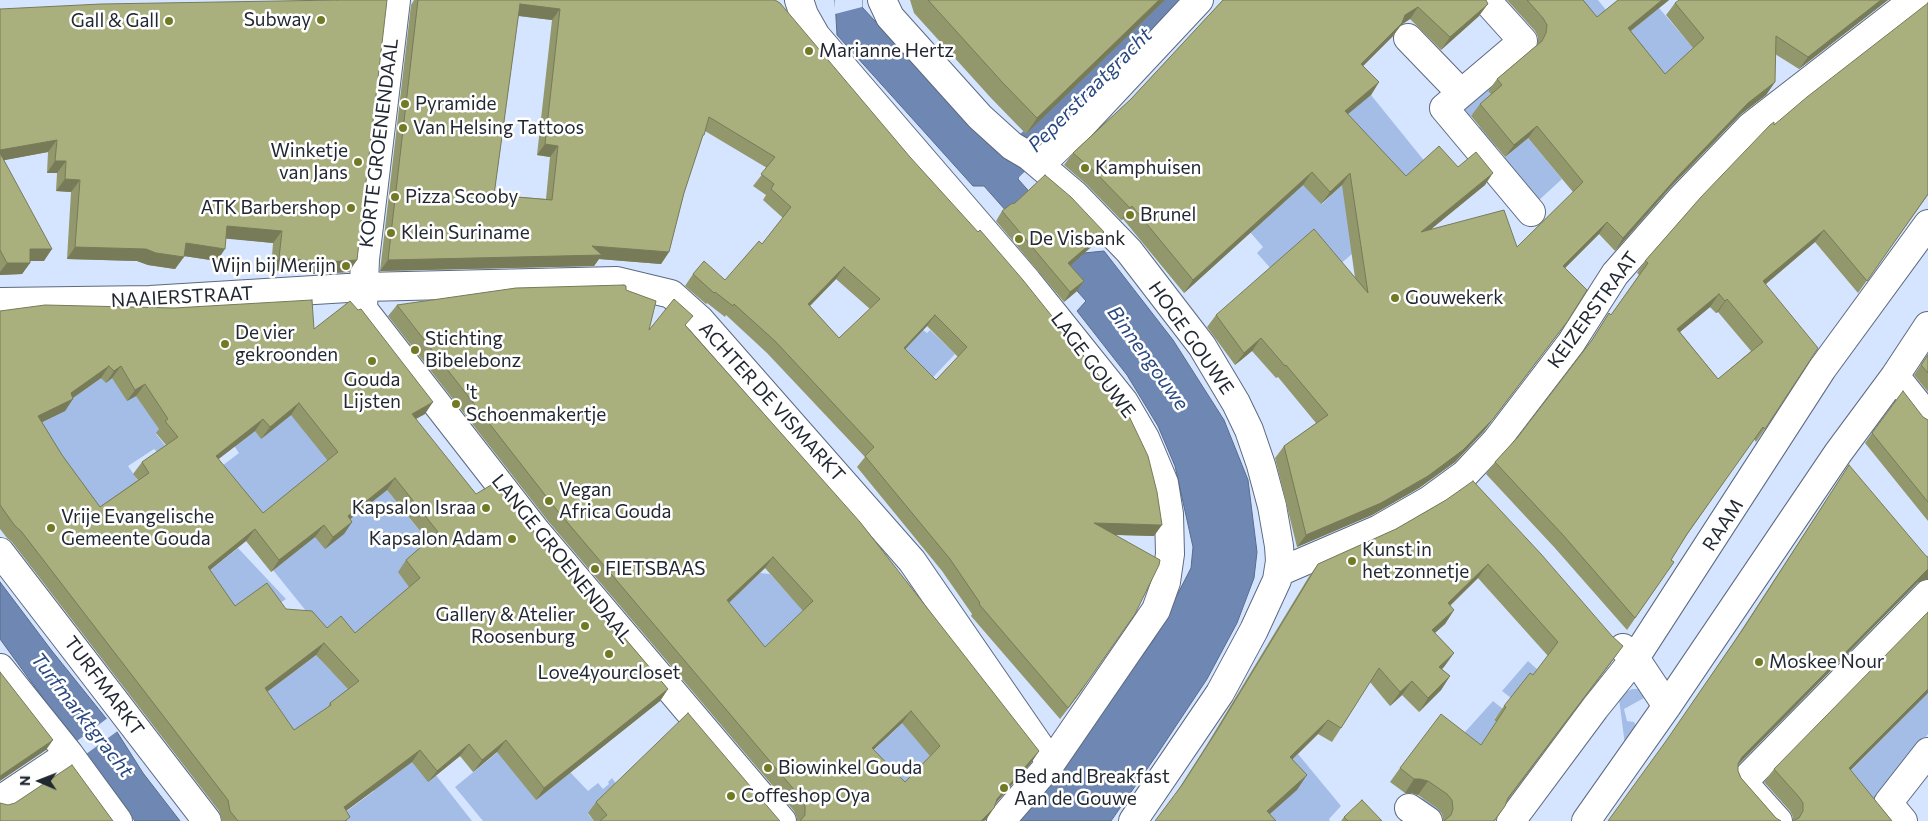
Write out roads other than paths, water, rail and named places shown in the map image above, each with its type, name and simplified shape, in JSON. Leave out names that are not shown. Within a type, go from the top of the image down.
[{"type":"street","name":"KORTE GROENENDAAL","points":[[364,287],[365,259],[396,0]]},
{"type":"street","name":"LAGE GOUWE","points":[[799,0],[804,16],[816,36],[1027,280],[1124,402],[1145,438],[1164,483],[1170,514],[1170,554],[1166,582],[1156,610],[1051,763],[1002,821]]},
{"type":"street","name":"HOGE GOUWE","points":[[882,0],[890,17],[980,117],[1081,201],[1129,251],[1202,346],[1236,403],[1249,430],[1261,465],[1272,506],[1279,546],[1279,572],[1277,580],[1254,630],[1220,693],[1133,821]]},
{"type":"street","points":[[1027,155],[1082,125],[1199,0]]},
{"type":"street","points":[[1486,0],[1523,41],[1444,108],[1530,212]]},
{"type":"street","name":"KEIZERSTRAAT","points":[[1279,572],[1379,529],[1428,501],[1465,474],[1496,441],[1571,343],[1616,274],[1681,199],[1752,126],[1914,0]]},
{"type":"street","points":[[1408,38],[1461,93]]},
{"type":"street","name":"RAAM","points":[[1511,821],[1595,708],[1635,658],[1822,369],[1928,224]]},
{"type":"street","name":"ACHTER DE VISMARKT","points":[[364,287],[617,281],[671,294],[700,320],[912,561],[1051,763]]},
{"type":"street","name":"NAAIERSTRAAT","points":[[0,302],[150,300],[364,287]]},
{"type":"street","name":"LANGE GROENENDAAL","points":[[364,287],[363,309],[536,531],[782,821]]},
{"type":"street","points":[[1586,821],[1838,453],[1895,376],[1928,326]]},
{"type":"street","points":[[1895,376],[1928,417]]},
{"type":"street","points":[[1838,453],[1856,474]]},
{"type":"street","points":[[1465,474],[1484,495]]},
{"type":"street","name":"TURFMARKT","points":[[0,552],[207,821]]},
{"type":"street","points":[[1778,821],[1743,782],[1928,594]]},
{"type":"street","points":[[1608,633],[1635,658],[1666,706]]},
{"type":"street","points":[[0,668],[69,754],[118,821]]},
{"type":"street","points":[[1903,821],[1888,803],[1928,752]]},
{"type":"street","points":[[0,800],[69,754]]},
{"type":"water","name":"Binnengouwe","points":[[835,0],[862,0],[862,7],[1019,176],[1018,179],[1084,253],[1104,251],[1173,340],[1224,420],[1248,480],[1257,552],[1254,578],[1237,623],[1207,679],[1111,821],[1019,821],[1067,761],[1155,638],[1191,568],[1193,547],[1175,466],[1158,426],[1127,375],[1077,311],[1086,301],[984,186],[973,186],[837,35]]},
{"type":"water","name":"Turfmarktgracht","points":[[0,582],[117,732],[143,773],[180,821],[135,821],[75,742],[0,639]]},
{"type":"waterway","name":"Peperstraatgracht","points":[[999,178],[1004,170],[1021,154],[1107,77],[1178,0]]},
{"type":"place","name":"Subway","points":[[321,20]]},
{"type":"place","name":"Gall & Gall","points":[[169,21]]},
{"type":"place","name":"Marianne Hertz","points":[[809,51]]},
{"type":"place","name":"Pyramide","points":[[405,104]]},
{"type":"place","name":"Van Helsing Tattoos","points":[[403,128]]},
{"type":"place","name":"Winketje van Jans","points":[[358,162]]},
{"type":"place","name":"Kamphuisen","points":[[1085,168]]},
{"type":"place","name":"Pizza Scooby","points":[[395,197]]},
{"type":"place","name":"ATK Barbershop","points":[[351,208]]},
{"type":"place","name":"Brunel","points":[[1130,215]]},
{"type":"place","name":"Klein Suriname","points":[[391,233]]},
{"type":"place","name":"De Visbank","points":[[1019,239]]},
{"type":"place","name":"Wijn bij Merijn","points":[[346,266]]},
{"type":"place","name":"Gouwekerk","points":[[1395,298]]},
{"type":"place","name":"De vier gekroonden","points":[[225,344]]},
{"type":"place","name":"Stichting Bibelebonz","points":[[415,350]]},
{"type":"place","name":"Gouda Lijsten","points":[[372,361]]},
{"type":"place","name":"'t Schoenmakertje","points":[[456,404]]},
{"type":"place","name":"Vegan Africa Gouda","points":[[549,501]]},
{"type":"place","name":"Kapsalon Israa","points":[[486,508]]},
{"type":"place","name":"Vrije Evangelische Gemeente Gouda","points":[[51,528]]},
{"type":"place","name":"Kapsalon Adam","points":[[512,539]]},
{"type":"place","name":"Kunst in het zonnetje","points":[[1352,561]]},
{"type":"place","name":"FIETSBAAS","points":[[595,569]]},
{"type":"place","name":"Gallery & Atelier Roosenburg","points":[[585,626]]},
{"type":"place","name":"Love4yourcloset","points":[[609,654]]},
{"type":"place","name":"Moskee Nour","points":[[1759,662]]},
{"type":"place","name":"Biowinkel Gouda","points":[[768,768]]},
{"type":"place","name":"Bed and Breakfast Aan de Gouwe","points":[[1004,788]]},
{"type":"place","name":"Coffeshop Oya","points":[[731,796]]}]
